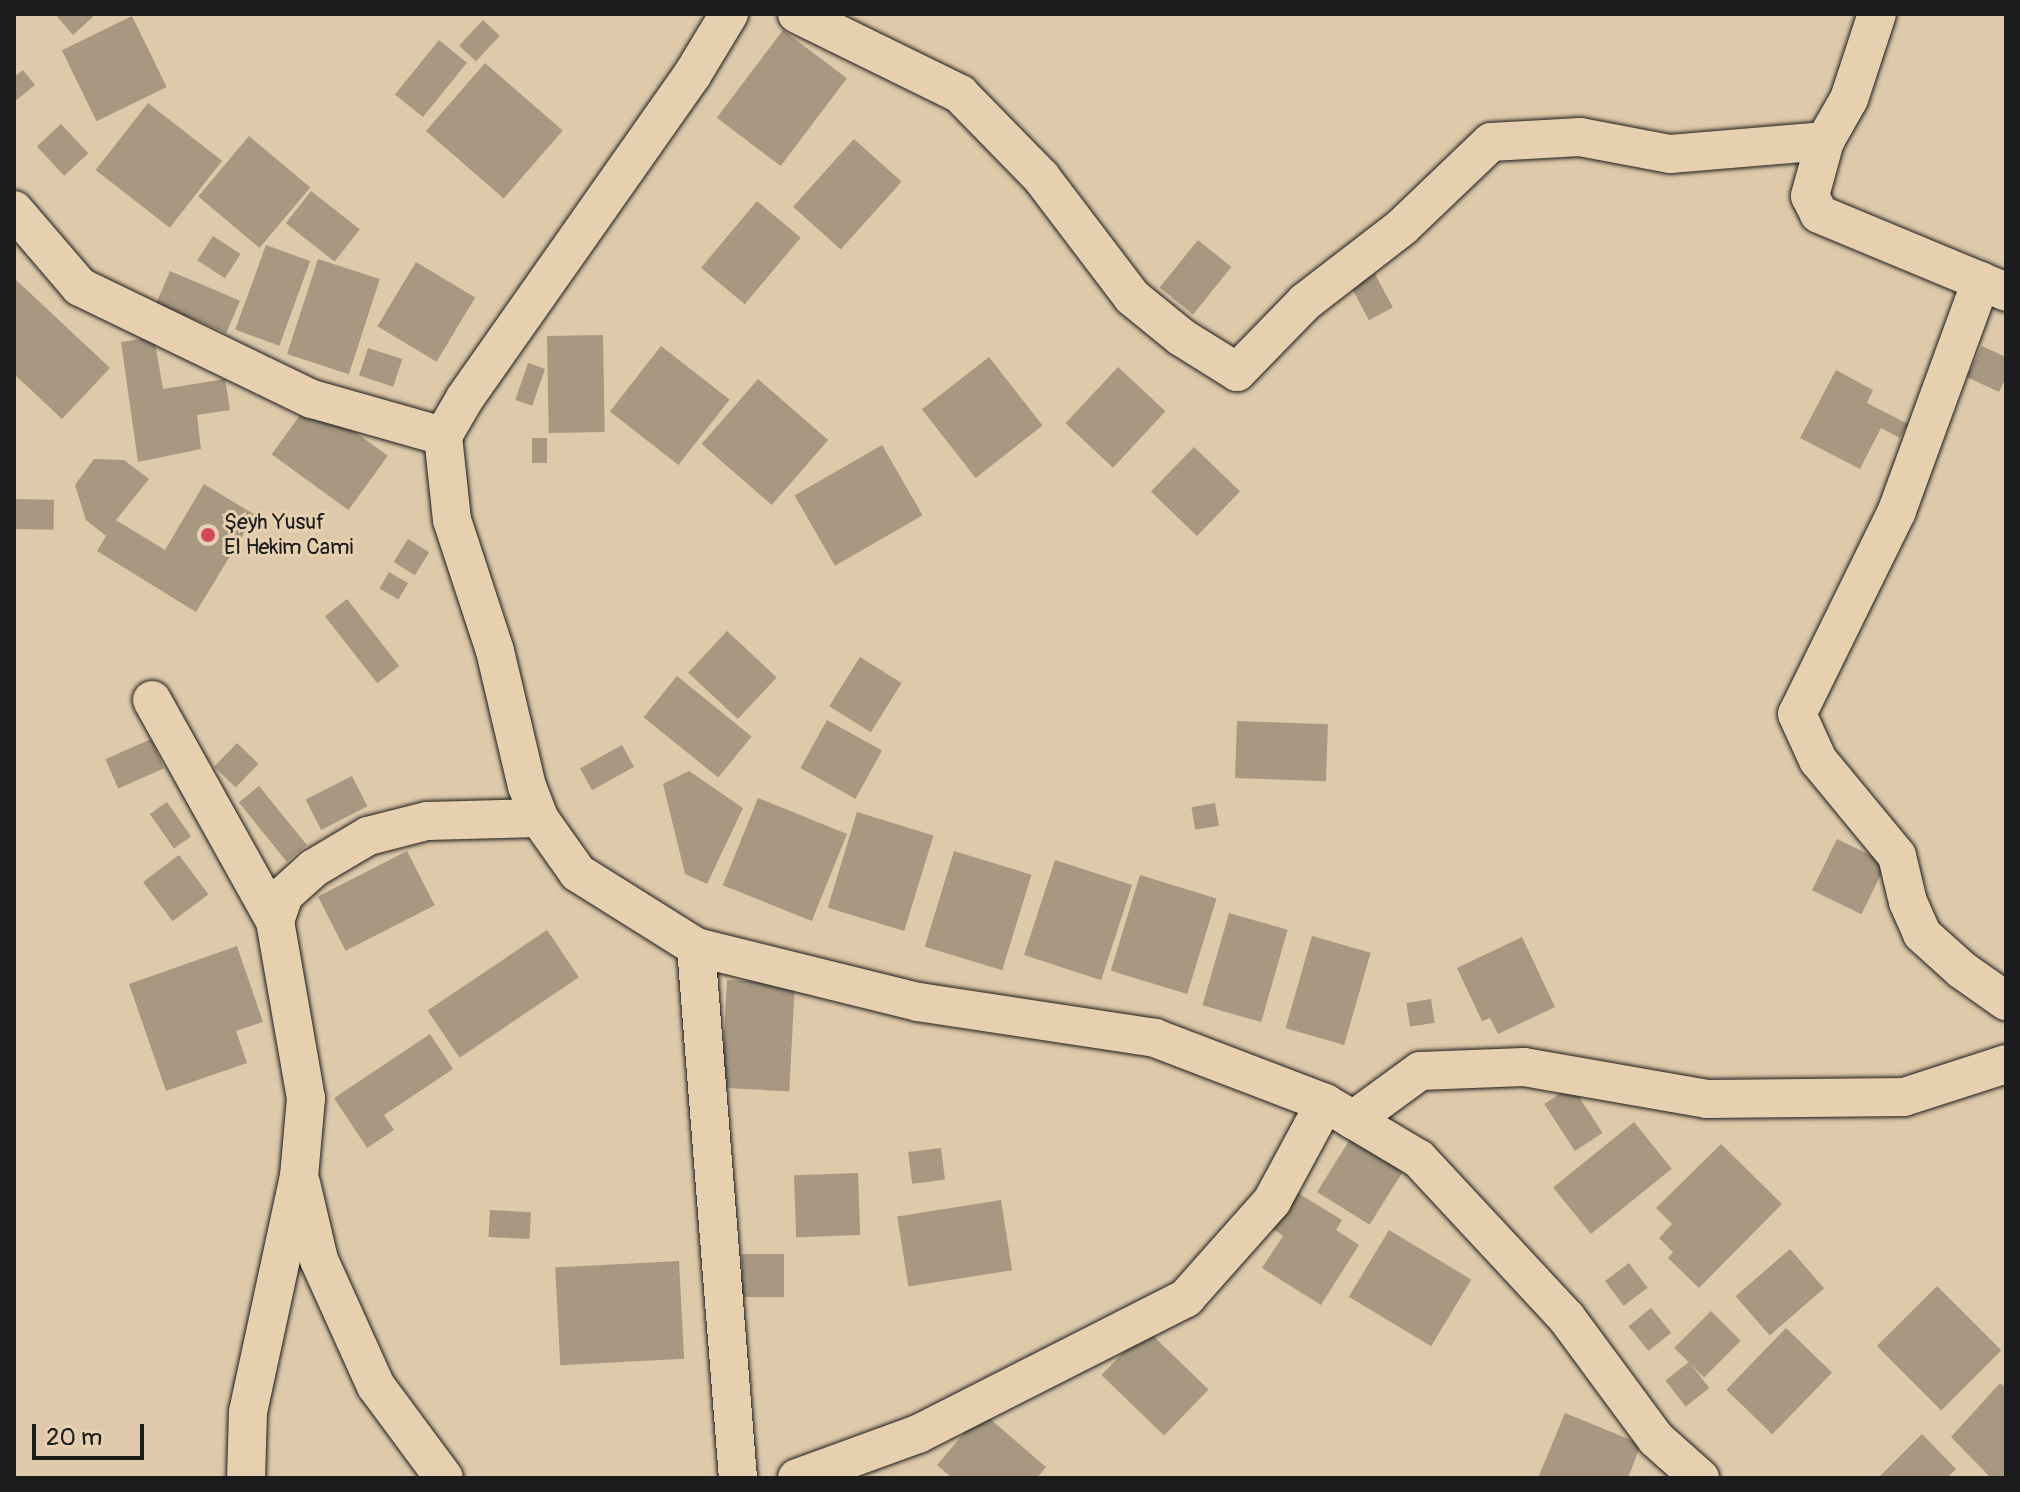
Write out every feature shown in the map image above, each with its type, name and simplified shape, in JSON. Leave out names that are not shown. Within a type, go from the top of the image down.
[{"type":"street","points":[[729,14],[692,75],[465,398],[443,436],[452,520],[495,651],[527,786],[539,818],[578,873],[696,947],[918,1002],[1155,1038],[1339,1112],[1419,1159],[1566,1317],[1656,1439],[1699,1477]]},
{"type":"street","points":[[797,14],[960,94],[1041,177],[1132,297],[1181,337],[1237,372],[1305,302],[1402,227],[1491,142],[1580,137],[1670,154],[1825,141]]},
{"type":"street","points":[[1877,14],[1849,99],[1825,141],[1810,196],[1819,214],[1993,287],[1897,511],[1797,714],[1818,760],[1897,856],[1908,902],[1922,934],[1962,970],[2006,1001]]},
{"type":"street","points":[[14,210],[80,287],[312,399],[443,436]]},
{"type":"street","points":[[152,700],[275,921],[306,1098],[299,1176],[248,1412],[246,1478]]},
{"type":"street","points":[[275,921],[284,895],[314,868],[368,836],[427,821],[539,818]]},
{"type":"street","points":[[696,947],[738,1478]]},
{"type":"street","points":[[797,1478],[918,1434],[1186,1298],[1272,1201],[1339,1112],[1420,1071],[1524,1067],[1707,1099],[1904,1097],[2006,1064]]},
{"type":"street","points":[[299,1176],[319,1260],[376,1386],[444,1478]]},
{"type":"building","points":[[55,14],[96,14],[73,35]]},
{"type":"building","points":[[132,16],[167,87],[97,121],[62,50]]},
{"type":"building","points":[[483,20],[500,36],[476,61],[459,46]]},
{"type":"building","points":[[783,30],[847,78],[781,166],[717,118]]},
{"type":"building","points":[[439,40],[467,63],[423,117],[395,94]]},
{"type":"building","points":[[485,63],[563,131],[504,198],[426,131]]},
{"type":"building","points":[[23,70],[35,85],[14,102],[14,77]]},
{"type":"building","points":[[148,103],[222,161],[170,228],[96,170]]},
{"type":"building","points":[[61,124],[88,153],[64,176],[37,147]]},
{"type":"building","points":[[249,136],[310,187],[260,248],[198,197]]},
{"type":"building","points":[[854,139],[902,182],[841,249],[793,207]]},
{"type":"building","points":[[311,191],[360,229],[335,261],[286,223]]},
{"type":"building","points":[[757,201],[801,238],[745,304],[701,268]]},
{"type":"building","points":[[213,236],[241,254],[225,278],[197,260]]},
{"type":"building","points":[[1198,240],[1231,267],[1193,314],[1160,287]]},
{"type":"building","points":[[266,245],[310,261],[279,346],[235,330]]},
{"type":"building","points":[[318,259],[380,279],[349,374],[287,354]]},
{"type":"building","points":[[416,262],[475,298],[437,362],[377,326]]},
{"type":"building","points":[[170,271],[240,301],[226,333],[156,303]]},
{"type":"building","points":[[1375,274],[1393,308],[1369,320],[1351,287]]},
{"type":"building","points":[[14,278],[110,368],[62,419],[14,374]]},
{"type":"building","points":[[603,335],[605,432],[549,433],[547,336]]},
{"type":"building","points":[[154,337],[163,389],[225,379],[230,410],[197,415],[201,449],[138,462],[121,342]]},
{"type":"building","points":[[661,346],[730,400],[678,465],[610,411]]},
{"type":"building","points":[[1982,346],[2006,357],[2006,377],[1999,392],[1967,377]]},
{"type":"building","points":[[368,348],[402,359],[393,387],[359,376]]},
{"type":"building","points":[[989,357],[1043,426],[976,478],[922,409]]},
{"type":"building","points":[[528,363],[545,369],[532,406],[515,400]]},
{"type":"building","points":[[1118,367],[1166,411],[1113,468],[1065,423]]},
{"type":"building","points":[[1836,370],[1873,390],[1867,403],[1908,424],[1900,438],[1881,428],[1860,469],[1800,438]]},
{"type":"building","points":[[758,379],[828,440],[772,505],[702,444]]},
{"type":"building","points":[[311,400],[388,456],[348,510],[272,454]]},
{"type":"building","points":[[532,438],[547,438],[547,463],[532,463]]},
{"type":"building","points":[[882,445],[922,515],[835,566],[795,496]]},
{"type":"building","points":[[1194,447],[1240,491],[1197,536],[1151,492]]},
{"type":"building","name":"Şeyh Yusuf El Hekim Cami","points":[[94,459],[124,460],[149,479],[116,520],[165,550],[204,484],[255,515],[196,612],[97,551],[106,536],[86,520],[75,485]]},
{"type":"building","points":[[14,499],[54,500],[53,530],[14,529]]},
{"type":"building","points":[[408,539],[429,552],[415,575],[394,562]]},
{"type":"building","points":[[389,572],[408,583],[399,599],[380,588]]},
{"type":"building","points":[[347,599],[399,666],[377,683],[325,616]]},
{"type":"building","points":[[727,631],[777,677],[738,719],[688,673]]},
{"type":"building","points":[[860,657],[902,683],[871,732],[829,706]]},
{"type":"building","points":[[677,676],[752,736],[718,778],[644,717]]},
{"type":"building","points":[[827,720],[882,751],[855,799],[800,768]]},
{"type":"building","points":[[1237,721],[1328,724],[1326,781],[1235,778]]},
{"type":"building","points":[[151,739],[164,768],[118,789],[105,759]]},
{"type":"building","points":[[237,743],[259,764],[236,788],[214,767]]},
{"type":"building","points":[[622,745],[634,767],[592,790],[580,768]]},
{"type":"building","points":[[689,771],[743,808],[707,884],[685,874],[663,784]]},
{"type":"building","points":[[352,776],[367,806],[321,830],[306,800]]},
{"type":"building","points":[[259,786],[307,845],[287,861],[239,802]]},
{"type":"building","points":[[758,798],[847,834],[812,921],[723,885]]},
{"type":"building","points":[[167,802],[191,836],[174,848],[150,814]]},
{"type":"building","points":[[1215,803],[1219,826],[1195,830],[1191,807]]},
{"type":"building","points":[[857,812],[934,835],[904,931],[828,908]]},
{"type":"building","points":[[1837,839],[1886,863],[1861,914],[1812,890]]},
{"type":"building","points":[[407,851],[435,905],[346,951],[318,896]]},
{"type":"building","points":[[954,851],[1031,875],[1002,970],[925,947]]},
{"type":"building","points":[[179,855],[208,894],[173,921],[143,882]]},
{"type":"building","points":[[1055,860],[1132,885],[1101,980],[1024,955]]},
{"type":"building","points":[[1140,875],[1217,898],[1187,994],[1111,971]]},
{"type":"building","points":[[1229,913],[1288,930],[1261,1022],[1203,1005]]},
{"type":"building","points":[[547,930],[579,977],[459,1058],[428,1011]]},
{"type":"building","points":[[1312,936],[1371,953],[1344,1045],[1286,1028]]},
{"type":"building","points":[[1522,937],[1555,1007],[1498,1034],[1490,1018],[1482,1021],[1457,968]]},
{"type":"building","points":[[237,946],[263,1022],[236,1031],[247,1063],[166,1091],[129,984]]},
{"type":"building","points":[[727,980],[795,984],[789,1091],[721,1088]]},
{"type":"building","points":[[1431,999],[1435,1023],[1410,1027],[1406,1003]]},
{"type":"building","points":[[430,1034],[453,1069],[384,1115],[394,1130],[367,1148],[334,1098]]},
{"type":"building","points":[[1572,1086],[1602,1133],[1575,1151],[1544,1104]]},
{"type":"building","points":[[1634,1122],[1672,1169],[1591,1234],[1553,1187]]},
{"type":"building","points":[[1352,1136],[1405,1169],[1370,1225],[1317,1192]]},
{"type":"building","points":[[1721,1144],[1782,1204],[1699,1288],[1668,1258],[1673,1252],[1659,1238],[1672,1224],[1656,1208]]},
{"type":"building","points":[[941,1148],[945,1180],[912,1184],[908,1152]]},
{"type":"building","points":[[858,1173],[860,1235],[796,1237],[794,1175]]},
{"type":"building","points":[[1293,1190],[1342,1220],[1336,1230],[1359,1245],[1321,1305],[1262,1268],[1283,1236],[1270,1227]]},
{"type":"building","points":[[1001,1200],[1012,1270],[908,1287],[897,1216]]},
{"type":"building","points":[[490,1210],[531,1212],[530,1239],[489,1237]]},
{"type":"building","points":[[1389,1230],[1471,1279],[1431,1346],[1349,1297]]},
{"type":"building","points":[[1790,1249],[1824,1288],[1770,1335],[1736,1296]]},
{"type":"building","points":[[742,1254],[784,1254],[784,1297],[742,1297]]},
{"type":"building","points":[[679,1261],[684,1359],[560,1365],[555,1267]]},
{"type":"building","points":[[1629,1263],[1648,1288],[1624,1306],[1605,1281]]},
{"type":"building","points":[[1937,1286],[2001,1350],[1941,1410],[1877,1346]]},
{"type":"building","points":[[1651,1308],[1671,1333],[1649,1351],[1628,1326]]},
{"type":"building","points":[[1711,1311],[1741,1341],[1704,1377],[1674,1348]]},
{"type":"building","points":[[1786,1328],[1832,1372],[1772,1434],[1726,1390]]},
{"type":"building","points":[[1146,1329],[1209,1389],[1164,1435],[1102,1375]]},
{"type":"building","points":[[1689,1362],[1709,1388],[1686,1406],[1665,1380]]},
{"type":"building","points":[[2000,1383],[2006,1388],[2006,1478],[1991,1478],[1951,1437]]},
{"type":"building","points":[[982,1412],[1046,1467],[1037,1478],[952,1478],[937,1465]]},
{"type":"building","points":[[1565,1413],[1641,1444],[1628,1478],[1538,1478]]},
{"type":"building","points":[[1922,1434],[1956,1469],[1947,1478],[1878,1478]]},
{"type":"place","name":"Şeyh Yusuf El Hekim Cami","points":[[208,535]]}]
